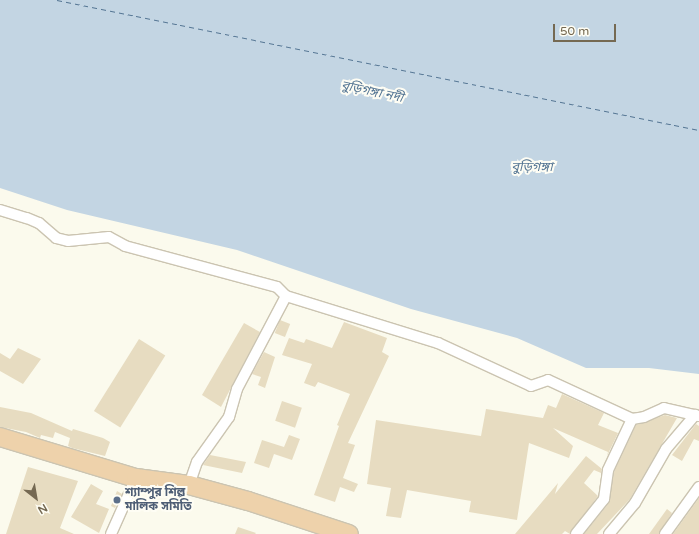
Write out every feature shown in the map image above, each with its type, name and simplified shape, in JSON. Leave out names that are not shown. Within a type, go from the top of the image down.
[{"type":"highway","points":[[0,437],[136,478],[189,485],[289,513],[350,534]]},
{"type":"street","points":[[0,210],[39,223],[56,238],[68,241],[109,237],[125,246],[276,287],[286,296],[438,343],[531,386],[548,380],[632,419],[644,417],[664,408],[697,416],[666,449],[635,503],[609,534]]},
{"type":"street","points":[[189,485],[197,462],[228,417],[237,389],[286,296]]},
{"type":"street","points":[[576,534],[604,499],[608,470],[632,419]]},
{"type":"street","points":[[111,534],[136,478]]},
{"type":"street","points":[[665,534],[699,487]]},
{"type":"water","name":"বুড়িগঙ্গা","points":[[0,0],[699,0],[699,374],[649,368],[586,368],[517,338],[411,309],[237,250],[67,210],[0,188]]},
{"type":"building","points":[[280,320],[290,324],[285,337],[275,333]]},
{"type":"building","points":[[344,322],[387,338],[382,352],[389,356],[348,443],[355,445],[343,478],[358,484],[354,492],[340,487],[335,502],[314,495],[339,426],[337,425],[350,394],[318,382],[315,387],[304,383],[312,364],[282,355],[289,338],[304,343],[306,339],[332,348]]},
{"type":"building","points":[[244,323],[260,332],[221,407],[202,395]]},
{"type":"building","points":[[139,339],[165,355],[120,428],[94,411]]},
{"type":"building","points":[[18,348],[41,359],[23,384],[0,371],[0,353],[10,359]]},
{"type":"building","points":[[264,352],[275,357],[265,388],[258,385],[261,377],[252,374]]},
{"type":"building","points":[[562,394],[604,413],[598,425],[618,433],[620,429],[607,456],[608,452],[553,428],[573,446],[569,458],[529,443],[517,520],[469,512],[471,501],[407,490],[401,518],[386,516],[391,488],[367,484],[376,420],[481,436],[486,409],[543,418],[548,405],[556,408]]},
{"type":"building","points":[[282,401],[302,408],[295,428],[275,421]]},
{"type":"building","points":[[0,407],[31,413],[72,431],[73,429],[103,438],[110,442],[105,456],[72,448],[68,446],[70,438],[55,432],[53,438],[41,435],[40,438],[26,432],[0,427]]},
{"type":"building","points":[[665,415],[677,418],[630,499],[597,534],[584,534],[609,503],[614,472],[636,425]]},
{"type":"building","points":[[696,424],[699,426],[699,441],[694,439],[682,461],[672,455]]},
{"type":"building","points":[[289,435],[300,439],[292,460],[274,454],[269,468],[254,463],[262,440],[284,447]]},
{"type":"building","points":[[210,455],[246,462],[242,473],[203,465]]},
{"type":"building","points":[[586,456],[602,469],[601,473],[594,470],[584,483],[598,496],[570,534],[565,531],[562,534],[515,534],[558,483],[555,494]]},
{"type":"building","points":[[28,467],[78,481],[60,528],[74,534],[6,534]]},
{"type":"building","points":[[91,484],[103,491],[96,504],[109,509],[99,533],[71,517]]},
{"type":"building","name":"শ্যাম্পুর শিল্প মালিক সমিতি","points":[[117,491],[122,494],[115,508],[111,506]]},
{"type":"building","points":[[699,498],[699,534],[673,534]]},
{"type":"building","points":[[667,509],[672,513],[659,534],[649,534]]},
{"type":"building","points":[[238,527],[256,533],[235,534]]},
{"type":"ferry route","points":[[57,0],[699,130]]},
{"type":"place","name":"শ্যাম্পুর শিল্প মালিক সমিতি","points":[[117,500]]},
{"type":"water label","name":"বুড়িগঙ্গা নদী","points":[[372,92]]}]
